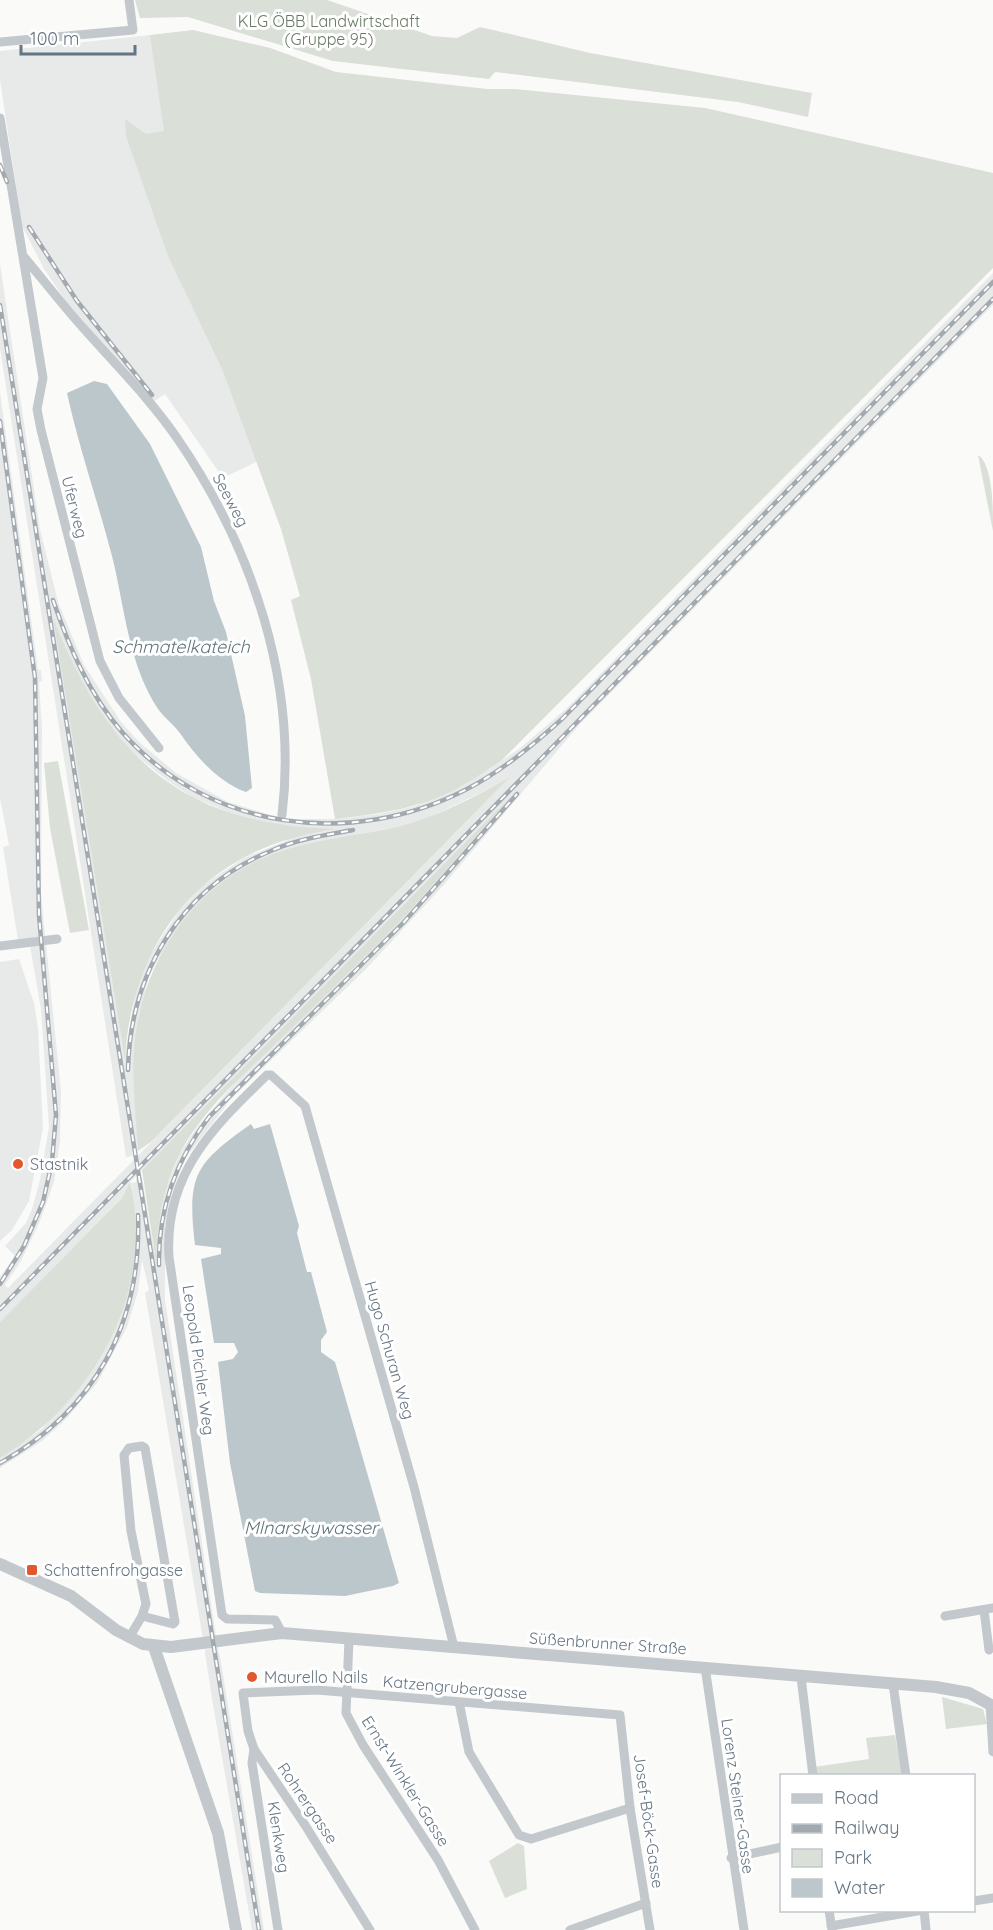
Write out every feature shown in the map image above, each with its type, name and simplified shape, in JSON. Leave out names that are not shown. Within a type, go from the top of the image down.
[{"type":"street","points":[[0,42],[133,30],[129,0]]},
{"type":"street","name":"Uferweg","points":[[0,118],[43,378],[37,409],[94,639],[112,687],[159,748]]},
{"type":"street","name":"Seeweg","points":[[23,255],[164,422],[208,486],[230,528],[265,618],[276,667],[285,750],[282,815]]},
{"type":"street","points":[[0,946],[57,939]]},
{"type":"street","name":"Leopold Pichler Weg","points":[[271,1075],[267,1075],[220,1120],[183,1174],[167,1229],[171,1277],[222,1615],[227,1619],[275,1620],[282,1633]]},
{"type":"street","name":"Hugo Schuran Weg","points":[[271,1075],[305,1106],[414,1487],[454,1647]]},
{"type":"street","points":[[129,1638],[142,1616],[146,1596],[131,1531],[124,1455],[129,1448],[142,1446],[145,1448],[175,1622],[173,1624],[142,1616]]},
{"type":"street","points":[[0,1564],[71,1596],[129,1638],[154,1647],[218,1833],[236,1930]]},
{"type":"street","points":[[945,1616],[988,1609],[989,1650]]},
{"type":"street","name":"Süßenbrunner Straße","points":[[154,1647],[177,1647],[282,1633],[936,1687],[969,1693],[991,1705]]},
{"type":"street","name":"Ernst-Winkler-Gasse","points":[[349,1639],[345,1692],[346,1713],[363,1745],[438,1860],[475,1930]]},
{"type":"street","name":"Lorenz Steiner-Gasse","points":[[705,1667],[731,1858],[744,1930]]},
{"type":"street","points":[[801,1677],[813,1774]]},
{"type":"street","points":[[893,1684],[906,1774]]},
{"type":"street","name":"Katzengrubergasse","points":[[251,1692],[291,1689],[345,1692],[620,1715]]},
{"type":"street","name":"Rohrergasse","points":[[251,1692],[243,1693],[248,1731],[254,1749],[306,1825],[370,1930]]},
{"type":"street","points":[[459,1702],[470,1752],[519,1835],[531,1839],[630,1808]]},
{"type":"street","points":[[991,1705],[993,1752]]},
{"type":"street","name":"Josef-Böck-Gasse","points":[[620,1715],[630,1808],[651,1930]]},
{"type":"street","name":"Klenkweg","points":[[254,1749],[252,1763],[278,1930]]},
{"type":"street","points":[[731,1858],[780,1847]]},
{"type":"street","points":[[975,1901],[993,1898]]},
{"type":"street","points":[[570,1930],[646,1902]]},
{"type":"street","points":[[830,1912],[832,1928],[919,1912]]},
{"type":"street","points":[[924,1912],[926,1930]]},
{"type":"shaded area","points":[[150,35],[171,137],[260,460],[223,478],[165,394],[153,402],[65,300],[44,269],[22,226],[0,80],[0,51]]},
{"type":"shaded area","points":[[0,264],[40,529],[58,602],[84,665],[121,722],[139,742],[176,773],[228,802],[284,819],[335,819],[379,814],[415,806],[463,786],[519,749],[567,708],[993,273],[993,305],[580,724],[441,888],[366,969],[231,1099],[185,1159],[172,1193],[165,1225],[165,1300],[216,1636],[203,1639],[145,1293],[149,1290],[142,1260],[138,1292],[127,1327],[97,1383],[65,1420],[42,1441],[0,1468],[0,1458],[42,1429],[120,1317],[133,1262],[134,1215],[131,1183],[136,1182],[136,1178],[142,1177],[155,1255],[159,1218],[167,1186],[179,1155],[197,1127],[240,1077],[363,960],[455,861],[504,803],[130,1182],[122,1198],[0,1322],[0,1277],[15,1256],[5,1246],[26,1223],[32,1209],[40,1180],[49,1127],[41,1009],[30,946],[46,944],[61,1091],[60,1141],[54,1182],[40,1221],[21,1261],[5,1285],[8,1288],[507,780],[430,817],[397,827],[316,842],[272,855],[233,876],[197,904],[173,935],[150,973],[139,1014],[134,1079],[138,1151],[132,1152],[133,1156],[126,1157],[0,348]],"holes":[[[54,622],[78,675],[106,721],[132,752],[192,797],[245,819],[275,825],[332,830],[293,838],[244,858],[202,886],[179,911],[146,961],[136,988],[125,1055]]]},
{"type":"shaded area","points":[[0,392],[38,670],[41,670],[42,681],[39,682],[42,729],[41,893],[45,936],[18,940],[3,847],[9,845],[0,798]]},
{"type":"shaded area","points":[[19,959],[34,1003],[38,1028],[43,1128],[29,1201],[12,1230],[0,1241],[0,962]]},
{"type":"shaded area","points":[[218,1647],[264,1930],[252,1930],[212,1699],[205,1649]]},
{"type":"green space","name":"KLG ÖBB Landwirtschaft (Gruppe 95)","points":[[135,0],[327,0],[432,36],[457,38],[480,27],[590,53],[812,93],[808,117],[738,102],[495,72],[489,79],[333,61],[188,17],[140,18]]},
{"type":"green space","points":[[193,30],[270,48],[336,72],[487,89],[515,89],[705,108],[993,173],[993,268],[501,761],[462,786],[432,800],[384,812],[335,819],[311,679],[291,600],[300,596],[281,529],[223,371],[168,256],[126,136],[125,119],[146,134],[164,131],[150,35]]},
{"type":"green space","points":[[978,455],[987,468],[989,477],[993,531]]},
{"type":"green space","points":[[53,618],[75,667],[99,709],[126,745],[157,774],[193,797],[234,814],[281,824],[335,829],[290,839],[264,848],[233,864],[206,884],[183,906],[163,933],[148,961],[136,992],[125,1059]]},
{"type":"green space","points":[[58,761],[89,930],[70,933],[50,828],[44,763]]},
{"type":"green space","points":[[509,778],[152,1141],[138,1151],[134,1101],[134,1051],[138,1019],[146,989],[159,959],[175,932],[194,908],[217,886],[244,868],[273,854],[319,841],[412,823],[454,806]]},
{"type":"green space","points":[[512,795],[401,920],[229,1089],[196,1127],[179,1155],[165,1193],[159,1220],[156,1261],[142,1170]]},
{"type":"green space","points":[[130,1182],[136,1223],[134,1264],[125,1303],[110,1341],[89,1375],[63,1407],[33,1435],[0,1458],[0,1322],[122,1198]]},
{"type":"green space","points":[[942,1697],[983,1709],[987,1724],[946,1729]]},
{"type":"green space","points":[[895,1735],[902,1774],[815,1774],[814,1767],[869,1759],[866,1738]]},
{"type":"green space","points":[[518,1843],[524,1846],[527,1889],[505,1898],[489,1861]]},
{"type":"water","name":"Schmatelkateich","points":[[94,381],[107,384],[150,444],[201,547],[214,601],[226,632],[245,716],[252,788],[246,792],[227,783],[202,761],[158,709],[140,673],[129,635],[112,556],[67,393]]},
{"type":"water","name":"Mlnarskywasser","points":[[251,1124],[254,1129],[270,1124],[299,1226],[297,1233],[307,1272],[311,1272],[327,1332],[321,1340],[321,1352],[335,1362],[399,1583],[393,1586],[345,1596],[255,1591],[230,1463],[218,1362],[233,1359],[238,1352],[234,1343],[214,1343],[201,1259],[221,1254],[221,1248],[195,1245],[192,1203],[194,1187],[206,1162],[217,1150]]},
{"type":"railway","points":[[0,165],[7,182]]},
{"type":"railway","points":[[29,227],[77,301],[152,395]]},
{"type":"railway","points":[[53,600],[81,669],[110,717],[122,732],[157,765],[196,791],[239,809],[284,820],[330,823],[377,819],[423,808],[467,789],[493,774],[562,719],[993,282]]},
{"type":"railway","points":[[0,1309],[993,299]]},
{"type":"railway","points":[[0,305],[259,1930]]},
{"type":"railway","points":[[0,421],[35,678],[39,915],[56,1115],[52,1162],[43,1202],[24,1246],[0,1284]]},
{"type":"railway","points":[[159,1265],[162,1225],[171,1187],[187,1151],[209,1117],[404,922],[517,794]]},
{"type":"railway","points":[[128,1070],[131,1034],[150,968],[167,938],[187,910],[212,886],[240,866],[273,850],[302,840],[353,830]]},
{"type":"railway","points":[[0,1463],[33,1442],[62,1417],[86,1390],[106,1360],[121,1327],[131,1292],[137,1254],[138,1215]]},
{"type":"place","name":"Stastnik","points":[[18,1164]]},
{"type":"place","name":"Schattenfrohgasse","points":[[32,1570]]},
{"type":"place","name":"Maurello Nails","points":[[252,1677]]}]
